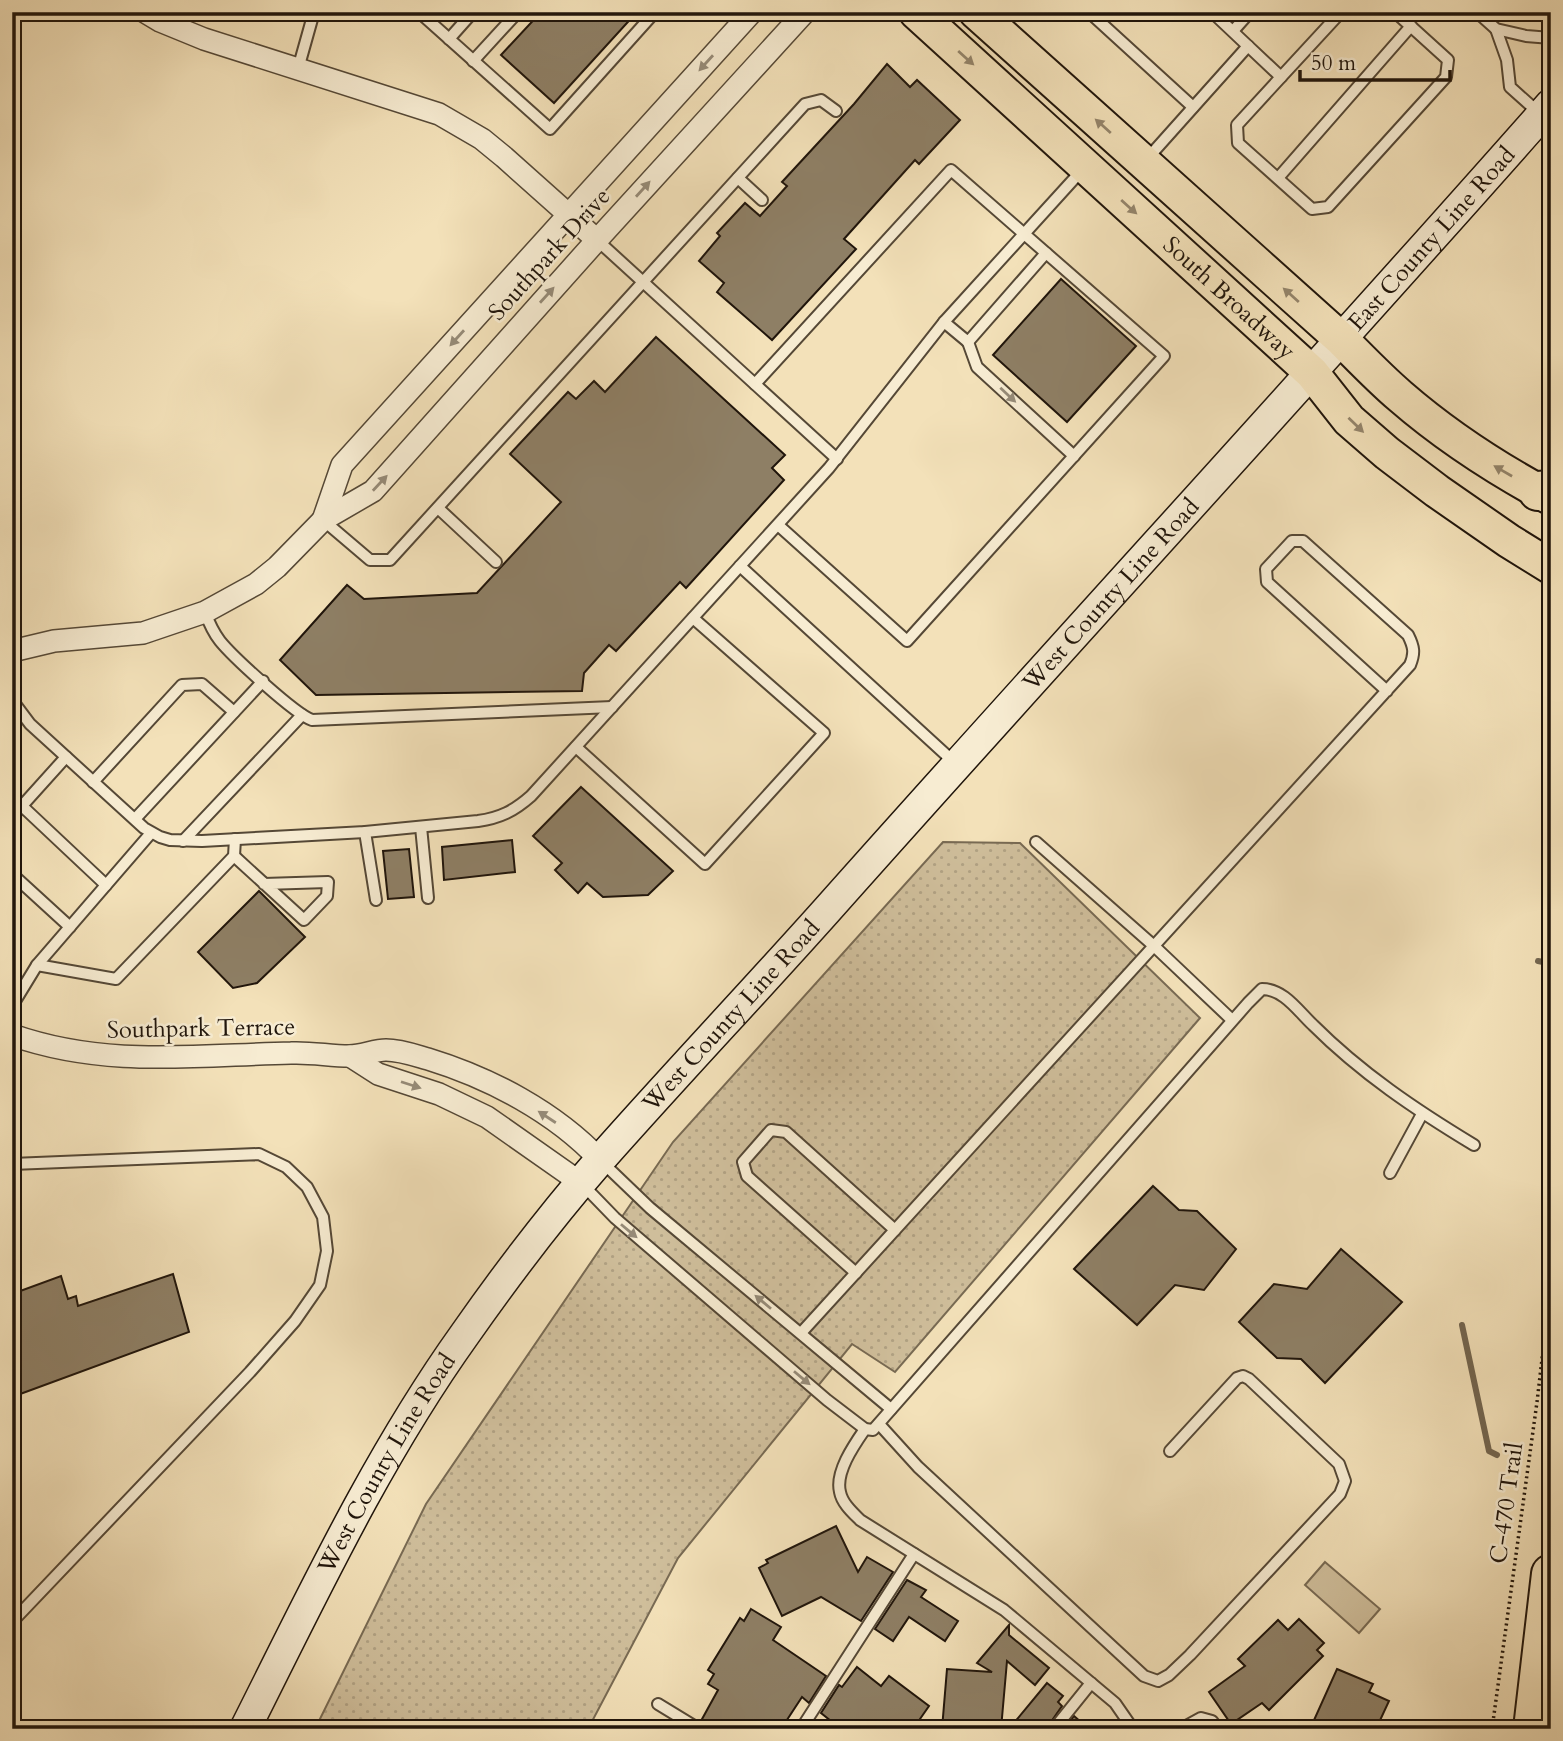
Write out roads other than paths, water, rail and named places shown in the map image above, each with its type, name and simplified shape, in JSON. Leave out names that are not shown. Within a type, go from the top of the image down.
[{"type":"highway","points":[[1533,1729],[1551,1574]]},
{"type":"main road","name":"South Broadway","points":[[916,12],[1312,373],[1349,420],[1448,499],[1551,567]]},
{"type":"main road","name":"South Broadway","points":[[976,12],[1342,340],[1399,395],[1495,467],[1547,493]]},
{"type":"main road","name":"East County Line Road","points":[[1312,373],[1546,109]]},
{"type":"main road","name":"West County Line Road","points":[[245,1729],[333,1552],[384,1460],[462,1337],[539,1234],[600,1160],[1312,373]]},
{"type":"street","points":[[145,12],[204,39],[439,114],[457,123],[504,157],[597,240]]},
{"type":"street","name":"Southpark Drive","points":[[323,520],[342,466],[752,12]]},
{"type":"street","name":"Southpark Drive","points":[[12,652],[54,641],[143,633],[205,612],[256,584],[277,567],[323,520],[373,491],[805,12]]},
{"type":"street","name":"Southpark Terrace","points":[[12,1035],[74,1052],[131,1058],[293,1053],[350,1056],[386,1050],[406,1053],[452,1066],[521,1100],[562,1127],[600,1160]]},
{"type":"street","name":"Southpark Terrace","points":[[350,1056],[378,1074],[439,1094],[487,1117],[581,1183]]},
{"type":"lane","points":[[298,69],[314,12]]},
{"type":"lane","points":[[419,12],[550,129],[655,12]]},
{"type":"lane","points":[[449,39],[473,12]]},
{"type":"lane","points":[[474,61],[518,12]]},
{"type":"lane","points":[[1089,12],[1193,107]]},
{"type":"lane","points":[[1212,12],[1281,77]]},
{"type":"lane","points":[[1233,31],[1250,12]]},
{"type":"lane","points":[[1341,12],[1237,125],[1238,143],[1312,209],[1328,207],[1446,77],[1448,60],[1395,12]]},
{"type":"lane","points":[[1477,12],[1496,29],[1507,60],[1510,87],[1546,109]]},
{"type":"lane","points":[[1278,178],[1411,26]]},
{"type":"lane","points":[[1496,29],[1551,38]]},
{"type":"lane","points":[[1144,163],[1248,46]]},
{"type":"lane","points":[[323,520],[370,560],[390,560],[805,104],[821,100],[836,111]]},
{"type":"lane","points":[[12,699],[30,724],[151,833],[160,837],[183,841],[235,839],[365,832],[496,819],[531,796],[778,525],[837,458],[944,322],[1085,167]]},
{"type":"lane","points":[[755,384],[951,170],[1164,356],[907,641],[778,525]]},
{"type":"lane","points":[[738,178],[762,200]]},
{"type":"lane","points":[[597,240],[837,458]]},
{"type":"lane","points":[[968,342],[1046,253]]},
{"type":"lane","points":[[944,322],[968,342],[977,368],[1074,456]]},
{"type":"lane","points":[[438,508],[496,562]]},
{"type":"lane","points":[[801,1334],[895,1230],[1387,691],[1410,665],[1415,655],[1414,645],[1408,635],[1303,541],[1292,541],[1266,569],[1267,582],[1387,691]]},
{"type":"lane","points":[[740,566],[957,764]]},
{"type":"lane","points":[[205,612],[212,630],[223,645],[302,715],[312,720],[612,707]]},
{"type":"lane","points":[[576,747],[705,864],[824,733],[693,618]]},
{"type":"lane","points":[[135,819],[263,681]]},
{"type":"lane","points":[[93,782],[182,685],[202,684],[234,712]]},
{"type":"lane","points":[[183,841],[302,715]]},
{"type":"lane","points":[[12,817],[66,757]]},
{"type":"lane","points":[[22,806],[107,885]]},
{"type":"lane","points":[[421,827],[428,898]]},
{"type":"lane","points":[[365,832],[376,900]]},
{"type":"lane","points":[[12,1006],[37,965],[151,833]]},
{"type":"lane","points":[[37,965],[116,979],[234,856],[235,839]]},
{"type":"lane","points":[[1036,842],[1154,946],[1232,1020]]},
{"type":"lane","points":[[234,856],[264,884],[304,920],[327,896],[328,882],[264,884]]},
{"type":"lane","points":[[12,874],[70,927]]},
{"type":"lane","points":[[581,1183],[615,1219],[865,1429],[873,1430],[1262,989],[1279,992],[1343,1056],[1422,1114],[1474,1145]]},
{"type":"lane","points":[[1390,1173],[1422,1114]]},
{"type":"lane","points":[[856,1273],[747,1176],[743,1162],[771,1130],[786,1132],[895,1230]]},
{"type":"lane","points":[[12,1164],[259,1154],[286,1167],[307,1187],[323,1217],[327,1251],[320,1285],[295,1321],[250,1372],[12,1622]]},
{"type":"lane","points":[[600,1160],[650,1208],[891,1409]]},
{"type":"lane","points":[[879,1424],[918,1467],[1144,1676],[1158,1681],[1169,1675],[1200,1644],[1340,1494],[1345,1481],[1339,1464],[1249,1378],[1243,1376],[1237,1378],[1170,1451]]},
{"type":"lane","points":[[865,1429],[847,1456],[839,1491],[846,1506],[860,1520],[1004,1610],[1115,1703],[1133,1729]]},
{"type":"lane","points":[[801,1729],[914,1553]]},
{"type":"lane","points":[[1054,1729],[1091,1684]]},
{"type":"lane","points":[[658,1704],[699,1729]]},
{"type":"lane","points":[[1181,1729],[1201,1718],[1212,1721],[1218,1729]]},
{"type":"waterway","points":[[1538,961],[1543,962]]},
{"type":"waterway","points":[[1462,1325],[1489,1451],[1497,1455]]}]
